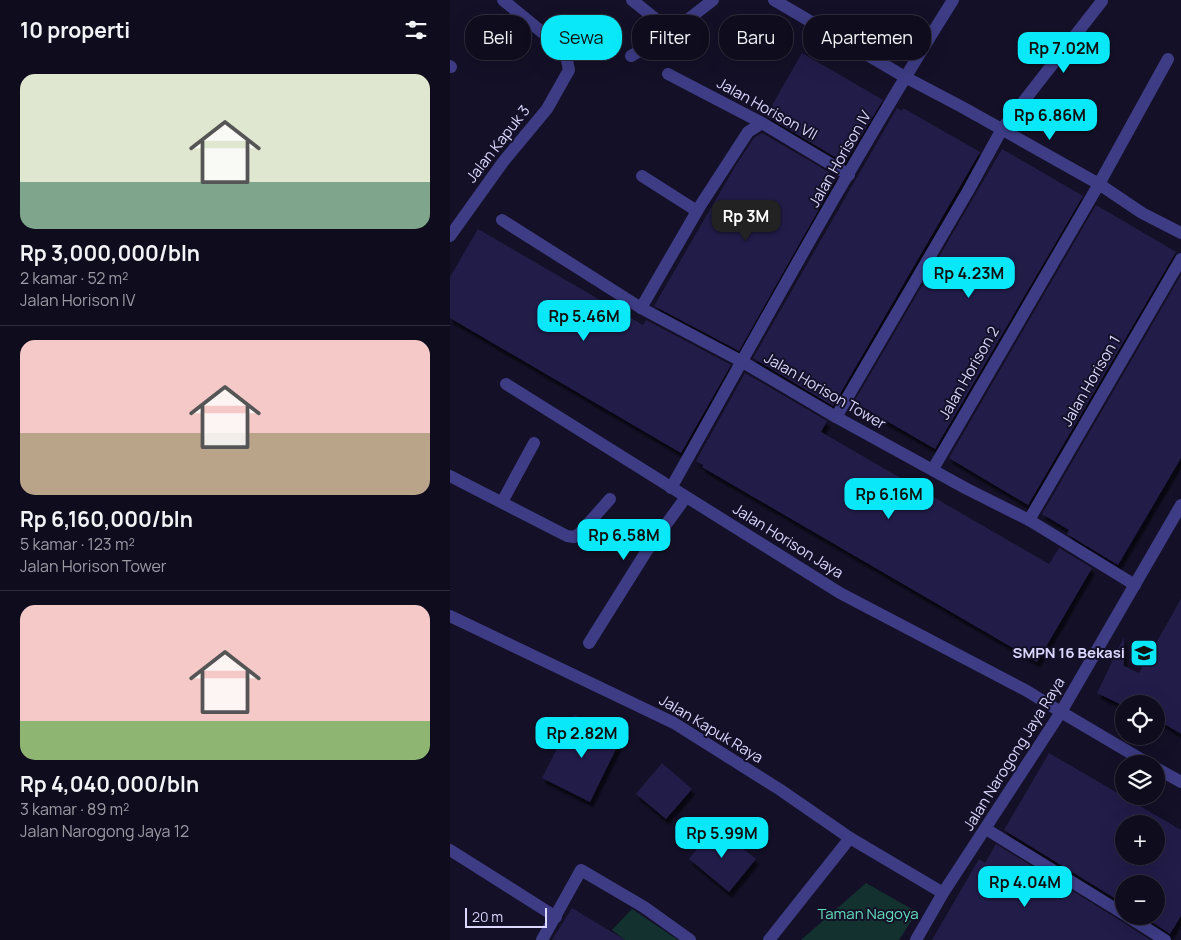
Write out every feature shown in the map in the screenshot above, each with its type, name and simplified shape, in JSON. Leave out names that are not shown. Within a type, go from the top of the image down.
[{"type":"street","name":"Jalan Kapuk 3","points":[[450,236],[503,162],[546,109],[569,70],[565,51],[503,0]]},
{"type":"street","points":[[632,0],[651,15]]},
{"type":"street","points":[[694,15],[713,0]]},
{"type":"street","points":[[774,0],[905,77],[1099,184],[1142,213],[1181,233]]},
{"type":"street","name":"Jalan Horison IV","points":[[671,488],[741,361],[905,77],[953,0]]},
{"type":"street","points":[[836,418],[1002,129],[1102,0]]},
{"type":"street","name":"Jalan Horison 2","points":[[933,468],[1099,184],[1168,60]]},
{"type":"street","name":"Jalan Horison VII","points":[[668,74],[762,122],[849,175]]},
{"type":"street","points":[[641,308],[697,211],[748,132],[762,122]]},
{"type":"street","points":[[642,176],[697,211]]},
{"type":"street","name":"Jalan Horison Tower","points":[[502,220],[641,308],[741,361],[836,418],[933,468],[967,489],[1029,520],[1135,585]]},
{"type":"street","name":"Jalan Horison 1","points":[[1029,520],[1181,259]]},
{"type":"street","name":"Jalan Horison Jaya","points":[[506,384],[840,593],[1027,691],[1134,755]]},
{"type":"street","points":[[502,502],[534,443]]},
{"type":"street","points":[[450,476],[567,536],[574,537],[580,534],[610,499]]},
{"type":"street","points":[[589,643],[646,552],[686,498]]},
{"type":"street","name":"Jalan Narogong Jaya Raya","points":[[921,939],[943,893],[1060,712],[1181,505]]},
{"type":"street","name":"Jalan Kapuk Raya","points":[[450,616],[674,723],[779,789],[850,838],[943,893]]},
{"type":"street","points":[[1165,773],[1181,782]]},
{"type":"street","points":[[986,829],[1115,908]]},
{"type":"street","points":[[769,940],[850,838]]},
{"type":"street","points":[[450,850],[556,917]]},
{"type":"street","points":[[542,940],[581,870],[644,907],[690,940]]},
{"type":"street","points":[[1141,925],[1165,940]]},
{"type":"green space","name":"Taman Nagoya","points":[[866,883],[917,912],[899,940],[801,940]]},
{"type":"green space","points":[[632,909],[678,940],[625,940],[612,930]]},
{"type":"building","points":[[802,53],[803,60],[814,60],[883,100],[845,163],[766,116]]},
{"type":"building","points":[[897,108],[902,111],[903,108],[980,152],[833,406],[753,358]]},
{"type":"building","points":[[762,133],[837,177],[739,351],[654,306],[736,165],[754,138]]},
{"type":"building","points":[[1002,149],[1083,196],[935,449],[854,402]]},
{"type":"building","points":[[1096,205],[1176,252],[1028,505],[949,458]]},
{"type":"building","points":[[478,229],[643,325],[646,320],[731,365],[681,453],[450,318],[450,277]]},
{"type":"building","points":[[1181,275],[1181,458],[1118,565],[1067,534],[1069,530],[1042,514]]},
{"type":"building","points":[[745,373],[827,421],[821,432],[1049,564],[1059,548],[1092,568],[1037,662],[702,467],[703,465],[696,461]]},
{"type":"building","points":[[1181,599],[1181,734],[1165,724],[1165,695],[1115,695],[1115,702],[1097,693],[1124,637],[1124,666],[1139,673]]},
{"type":"building","points":[[574,715],[621,739],[590,802],[542,778]]},
{"type":"building","points":[[1049,753],[1115,792],[1115,805],[1138,805],[1155,815],[1115,815],[1115,865],[1165,865],[1165,821],[1181,830],[1181,916],[1170,934],[1156,925],[1165,925],[1165,875],[1115,875],[1115,898],[1004,830]]},
{"type":"building","points":[[662,763],[692,789],[666,819],[636,794]]},
{"type":"building","points":[[715,826],[756,859],[729,892],[689,859]]},
{"type":"building","points":[[996,844],[1115,917],[1115,925],[1127,925],[1150,940],[932,940],[979,859],[985,863]]},
{"type":"building","points":[[572,908],[625,940],[552,940]]},
{"type":"place","name":"SMPN 16 Bekasi","points":[[1144,653]]}]
